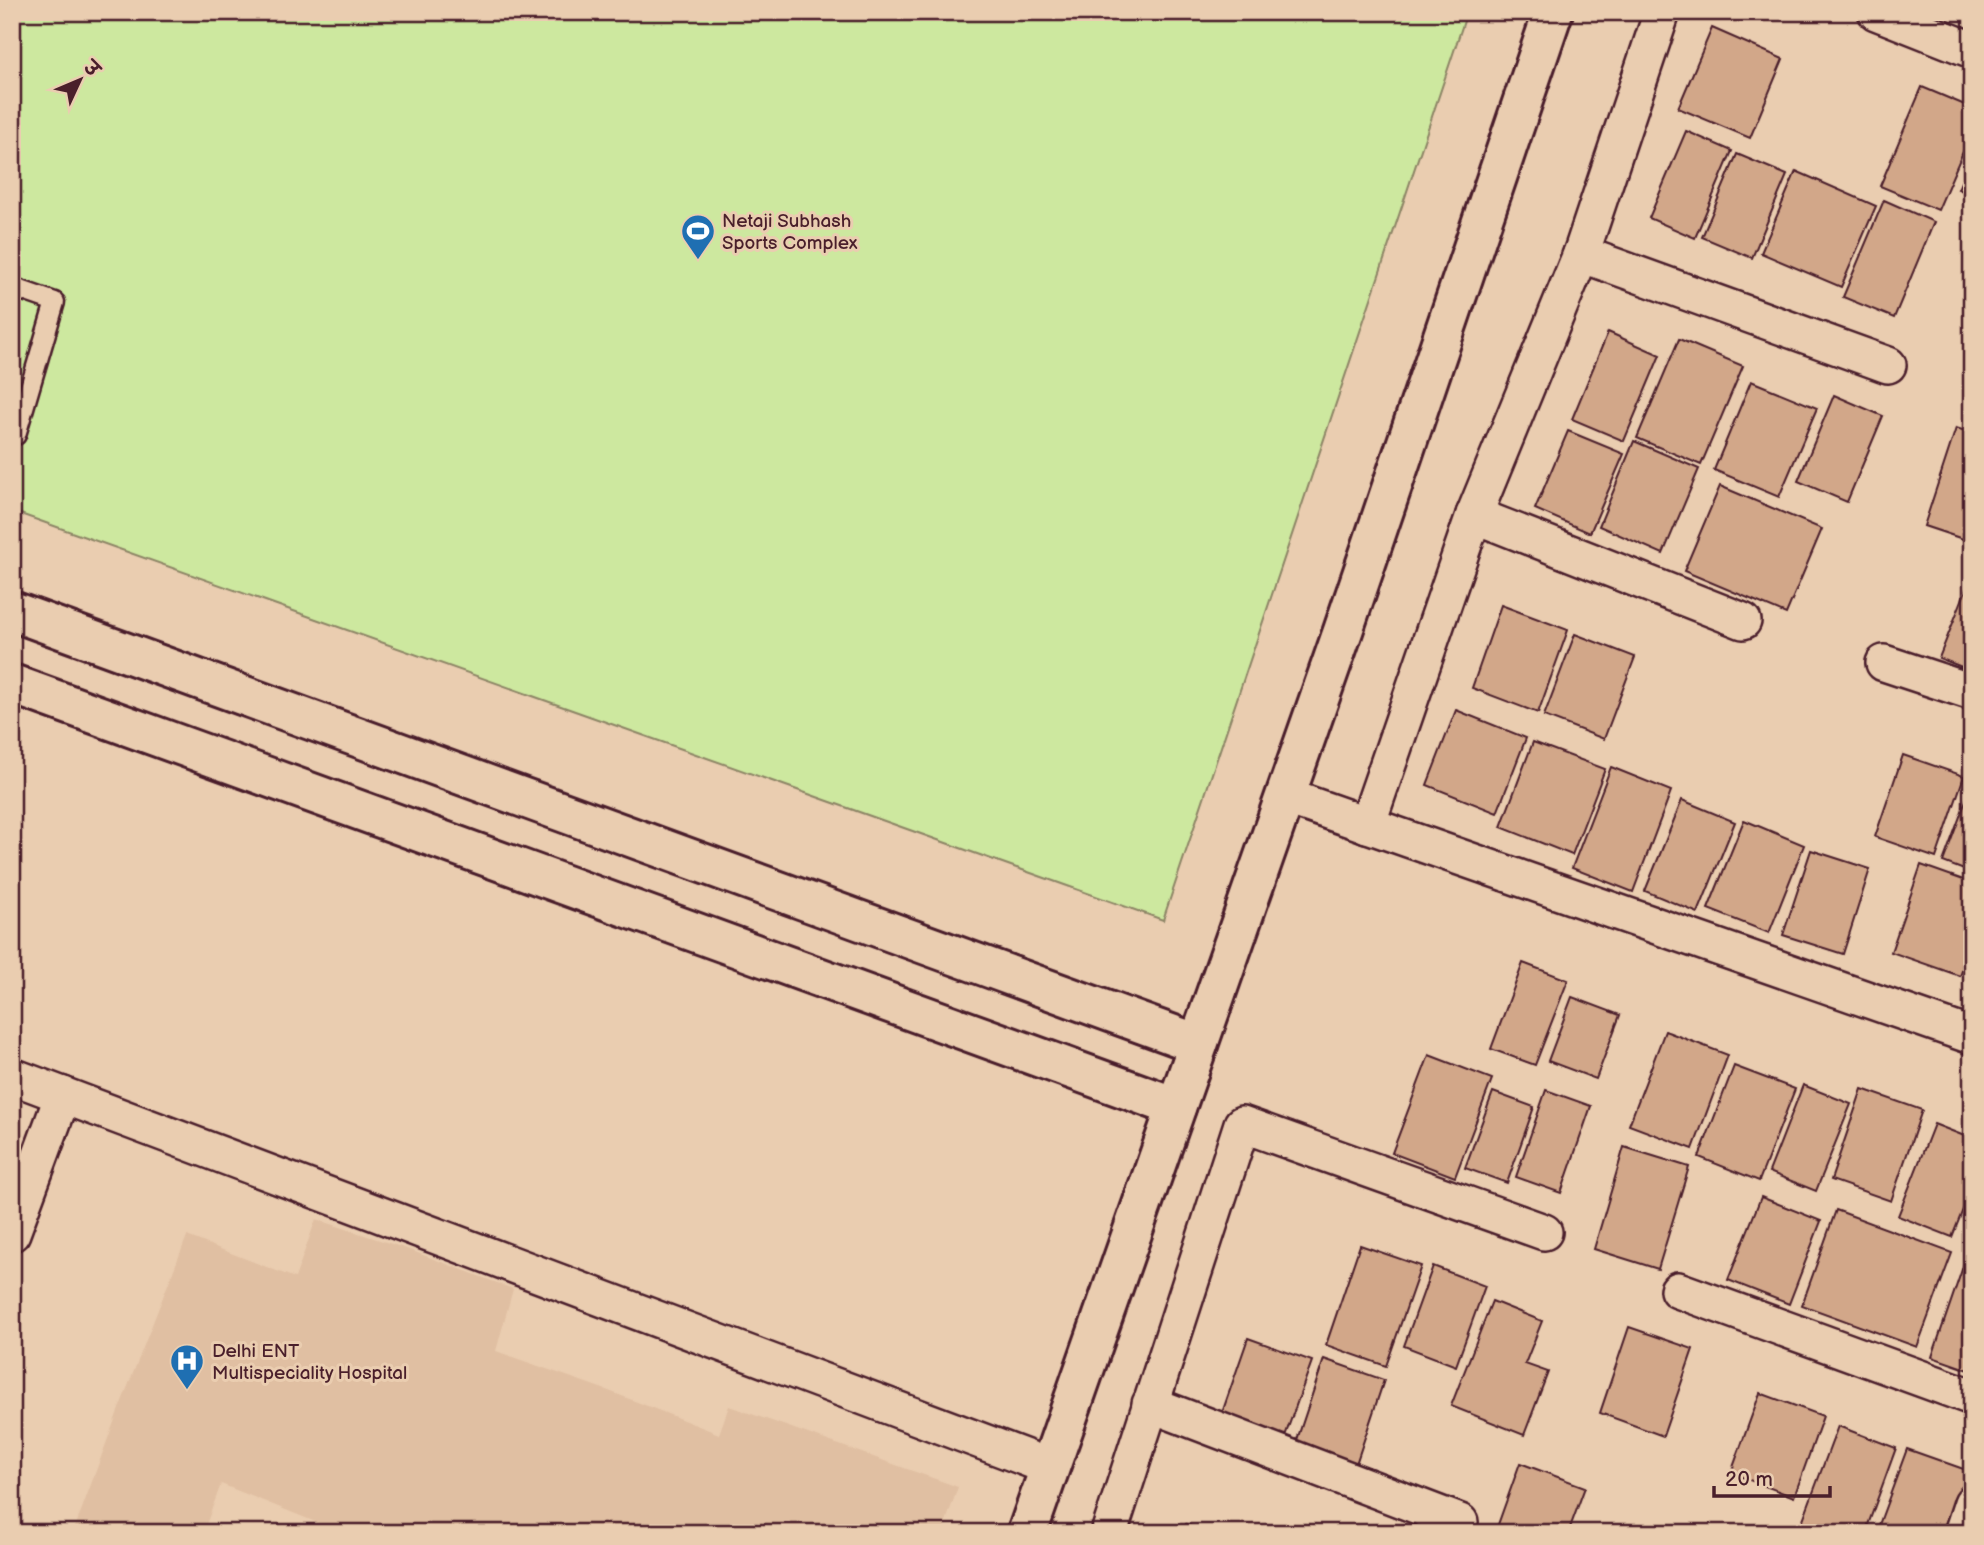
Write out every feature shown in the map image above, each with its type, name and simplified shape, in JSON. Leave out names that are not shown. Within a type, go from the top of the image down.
[{"type":"street","points":[[1027,1533],[1285,796],[1553,12]]},
{"type":"street","points":[[1367,825],[1474,515],[1581,254],[1662,12]]},
{"type":"street","points":[[1876,12],[1972,50]]},
{"type":"street","points":[[1581,254],[1888,365]]},
{"type":"street","points":[[1474,515],[1743,621]]},
{"type":"street","points":[[12,611],[1198,1044]]},
{"type":"street","points":[[1884,663],[1972,692]]},
{"type":"street","points":[[12,684],[1176,1107]]},
{"type":"street","points":[[1285,796],[1972,1036]]},
{"type":"street","points":[[12,1076],[1050,1467]]},
{"type":"street","points":[[12,1233],[62,1095]]},
{"type":"street","points":[[1110,1533],[1242,1124],[1544,1232]]},
{"type":"street","points":[[1678,1290],[1972,1397]]},
{"type":"street","points":[[1150,1404],[1460,1522]]},
{"type":"street","points":[[1962,1533],[1972,1503]]},
{"type":"lane","points":[[12,287],[55,302],[16,435],[12,434]]},
{"type":"shaded area","points":[[316,1219],[407,1249],[513,1289],[496,1351],[719,1434],[729,1406],[958,1487],[942,1533],[343,1533],[221,1484],[203,1533],[73,1533],[187,1236],[295,1278]]},
{"type":"green space","name":"Netaji Subhash Sports Complex","points":[[12,12],[1467,12],[1163,920],[12,511]]},
{"type":"building","points":[[1712,28],[1783,59],[1750,138],[1678,108]]},
{"type":"building","points":[[1922,87],[1972,108],[1972,131],[1938,210],[1880,186]]},
{"type":"building","points":[[1686,131],[1732,151],[1695,238],[1649,218]]},
{"type":"building","points":[[1737,154],[1787,175],[1752,258],[1702,237]]},
{"type":"building","points":[[1972,157],[1972,195],[1958,189]]},
{"type":"building","points":[[1796,171],[1876,206],[1841,287],[1761,253]]},
{"type":"building","points":[[1884,200],[1934,222],[1894,318],[1843,297]]},
{"type":"building","points":[[1608,332],[1660,355],[1624,441],[1572,419]]},
{"type":"building","points":[[1679,339],[1743,366],[1701,465],[1637,438]]},
{"type":"building","points":[[1751,381],[1817,408],[1779,497],[1714,470]]},
{"type":"building","points":[[1834,395],[1883,416],[1847,502],[1798,481]]},
{"type":"building","points":[[1956,428],[1972,433],[1972,542],[1924,526]]},
{"type":"building","points":[[1568,431],[1624,454],[1590,533],[1535,509]]},
{"type":"building","points":[[1634,441],[1699,469],[1663,554],[1599,526]]},
{"type":"building","points":[[1720,486],[1822,529],[1786,614],[1684,571]]},
{"type":"building","points":[[1972,575],[1972,671],[1939,658]]},
{"type":"building","points":[[1501,605],[1568,630],[1538,713],[1472,688]]},
{"type":"building","points":[[1575,634],[1635,657],[1604,739],[1544,716]]},
{"type":"building","points":[[1456,710],[1526,738],[1497,813],[1427,785]]},
{"type":"building","points":[[1533,742],[1605,769],[1572,855],[1501,827]]},
{"type":"building","points":[[1903,755],[1964,776],[1936,858],[1875,837]]},
{"type":"building","points":[[1611,767],[1671,791],[1633,892],[1572,868]]},
{"type":"building","points":[[1972,787],[1972,873],[1943,862]]},
{"type":"building","points":[[1682,800],[1735,822],[1698,913],[1645,891]]},
{"type":"building","points":[[1744,820],[1804,845],[1769,933],[1708,909]]},
{"type":"building","points":[[1811,850],[1870,869],[1843,954],[1783,935]]},
{"type":"building","points":[[1921,865],[1972,883],[1972,944],[1960,976],[1891,952]]},
{"type":"building","points":[[1523,963],[1568,980],[1535,1065],[1491,1049]]},
{"type":"building","points":[[1572,997],[1620,1015],[1596,1079],[1548,1061]]},
{"type":"building","points":[[1665,1031],[1728,1055],[1693,1149],[1629,1125]]},
{"type":"building","points":[[1429,1055],[1492,1079],[1455,1177],[1392,1153]]},
{"type":"building","points":[[1734,1066],[1795,1089],[1759,1181],[1699,1157]]},
{"type":"building","points":[[1803,1085],[1851,1104],[1816,1191],[1769,1172]]},
{"type":"building","points":[[1862,1089],[1922,1110],[1891,1201],[1831,1180]]},
{"type":"building","points":[[1546,1090],[1591,1106],[1561,1193],[1516,1177]]},
{"type":"building","points":[[1493,1092],[1534,1107],[1507,1183],[1465,1168]]},
{"type":"building","points":[[1934,1124],[1972,1139],[1972,1187],[1952,1237],[1898,1216]]},
{"type":"building","points":[[1624,1147],[1689,1167],[1658,1269],[1594,1249]]},
{"type":"building","points":[[1761,1197],[1821,1221],[1789,1304],[1728,1280]]},
{"type":"building","points":[[1836,1210],[1952,1253],[1917,1347],[1802,1305]]},
{"type":"building","points":[[1360,1245],[1421,1266],[1386,1366],[1326,1345]]},
{"type":"building","points":[[1967,1255],[1972,1256],[1972,1371],[1932,1357]]},
{"type":"building","points":[[1433,1266],[1485,1286],[1456,1366],[1404,1346]]},
{"type":"building","points":[[1492,1301],[1542,1321],[1525,1364],[1548,1372],[1524,1435],[1451,1406]]},
{"type":"building","points":[[1629,1327],[1693,1349],[1663,1436],[1600,1413]]},
{"type":"building","points":[[1248,1338],[1312,1361],[1284,1439],[1221,1416]]},
{"type":"building","points":[[1324,1359],[1384,1380],[1355,1467],[1295,1446]]},
{"type":"building","points":[[1760,1393],[1823,1416],[1794,1497],[1731,1473]]},
{"type":"building","points":[[1838,1426],[1896,1448],[1865,1533],[1798,1533]]},
{"type":"building","points":[[1907,1449],[1972,1472],[1972,1491],[1956,1533],[1876,1533]]},
{"type":"building","points":[[1520,1463],[1585,1487],[1568,1533],[1495,1533]]},
{"type":"building","points":[[1186,1524],[1208,1533],[1183,1533]]},
{"type":"place","name":"Netaji Subhash Sports Complex","points":[[698,261]]},
{"type":"place","name":"Delhi ENT Multispeciality Hospital","points":[[187,1391]]}]
